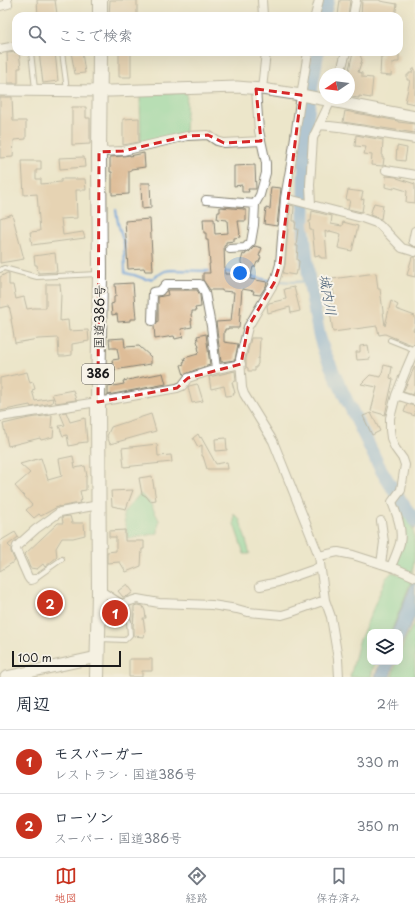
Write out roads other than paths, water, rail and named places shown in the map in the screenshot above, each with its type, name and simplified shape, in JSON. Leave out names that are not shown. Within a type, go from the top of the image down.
[{"type":"highway","points":[[100,0],[100,12]]},
{"type":"highway","name":"国道386号","points":[[97,677],[99,593],[98,402],[100,274],[100,56]]},
{"type":"street","points":[[0,6],[8,4],[7,0]]},
{"type":"street","points":[[262,0],[263,12]]},
{"type":"street","points":[[316,12],[319,0]]},
{"type":"street","points":[[354,12],[356,0]]},
{"type":"street","points":[[0,49],[12,47]]},
{"type":"street","points":[[230,249],[245,248],[251,242],[254,225],[255,204],[260,195],[266,173],[266,163],[259,131],[259,89],[265,56]]},
{"type":"street","points":[[307,56],[285,198],[280,264],[275,281],[248,327],[240,359],[242,388],[244,394],[273,441],[319,556],[325,600],[331,617],[338,659],[339,677]]},
{"type":"street","points":[[342,68],[345,56]]},
{"type":"street","points":[[0,90],[110,91],[237,87],[319,98]]},
{"type":"street","points":[[310,204],[313,138],[329,104]]},
{"type":"street","points":[[354,104],[415,117]]},
{"type":"street","points":[[319,125],[339,126],[415,139]]},
{"type":"street","points":[[99,152],[123,151],[187,136],[208,135],[216,141],[224,143],[261,141]]},
{"type":"street","points":[[386,170],[415,175]]},
{"type":"street","points":[[285,198],[362,218],[379,224],[402,248],[415,252]]},
{"type":"street","points":[[206,200],[255,204]]},
{"type":"street","points":[[415,231],[413,241],[415,242]]},
{"type":"street","points":[[152,321],[153,292],[160,291],[166,284],[200,284],[205,293],[211,326],[216,369]]},
{"type":"street","points":[[394,568],[401,533],[392,502],[402,490],[405,465],[391,438],[390,418],[396,395],[415,350]]},
{"type":"street","points":[[0,417],[98,402],[180,387],[188,378],[216,369],[241,364]]},
{"type":"street","points":[[406,370],[415,372]]},
{"type":"street","points":[[396,395],[415,401]]},
{"type":"street","points":[[34,579],[30,580],[28,577],[16,550],[17,546],[36,529],[60,512],[99,505]]},
{"type":"street","points":[[380,521],[384,542],[381,564]]},
{"type":"street","points":[[319,556],[338,552],[353,555],[394,568],[415,577]]},
{"type":"street","points":[[260,586],[278,582],[320,566]]},
{"type":"street","points":[[99,593],[104,593],[120,604],[137,599],[159,603],[212,605],[248,612],[282,615],[325,600]]},
{"type":"street","points":[[6,677],[97,657]]},
{"type":"lane","points":[[31,56],[35,90]]},
{"type":"lane","points":[[63,56],[67,90]]},
{"type":"lane","points":[[0,270],[4,268],[37,277],[100,274]]},
{"type":"lane","points":[[390,340],[415,350]]},
{"type":"lane","points":[[34,579],[62,559]]},
{"type":"lane","points":[[97,639],[125,640],[130,635],[130,621],[126,618],[98,618]]},
{"type":"water","points":[[403,493],[415,513],[415,530],[396,500]]},
{"type":"water","points":[[413,580],[415,581],[415,617],[403,641],[403,629],[393,629]]},
{"type":"water","points":[[379,665],[393,665],[390,677],[375,677]]},
{"type":"waterway","name":"城内川","points":[[325,12],[328,0]]},
{"type":"waterway","name":"城内川","points":[[317,56],[309,104],[306,134],[304,232],[309,281],[319,335],[324,351],[336,378],[380,468],[415,521]]},
{"type":"waterway","points":[[116,210],[124,244],[125,273],[145,279],[151,279],[165,271],[171,270],[211,271]]},
{"type":"waterway","points":[[223,271],[240,274]]},
{"type":"waterway","points":[[249,276],[272,281]]},
{"type":"waterway","points":[[278,281],[309,281]]},
{"type":"place","name":"ローソン","points":[[50,603]]},
{"type":"place","name":"モスバーガー","points":[[115,613]]}]
